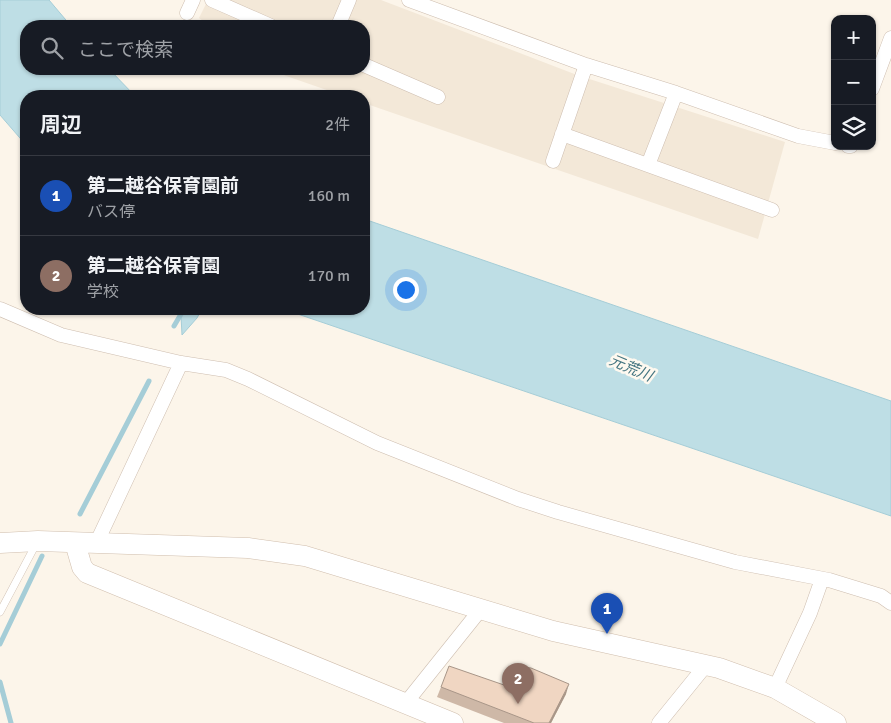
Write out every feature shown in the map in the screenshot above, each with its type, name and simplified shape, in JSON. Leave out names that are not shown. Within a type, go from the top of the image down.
[{"type":"street","points":[[187,13],[193,0]]},
{"type":"street","points":[[212,0],[257,20]]},
{"type":"street","points":[[341,20],[349,0]]},
{"type":"street","points":[[409,0],[586,65],[676,93],[798,136],[831,143]]},
{"type":"street","points":[[876,78],[891,38]]},
{"type":"street","points":[[554,161],[586,65]]},
{"type":"street","points":[[370,68],[438,97]]},
{"type":"street","points":[[648,165],[676,93]]},
{"type":"street","points":[[562,134],[772,210]]},
{"type":"street","points":[[0,309],[61,335],[182,363],[226,370],[377,443],[469,480],[558,512],[735,562],[822,579],[881,596],[891,604]]},
{"type":"street","points":[[96,544],[182,363]]},
{"type":"street","points":[[0,543],[38,541],[248,548],[276,551],[347,568],[553,631],[706,665],[775,688],[836,723]]},
{"type":"street","points":[[75,543],[82,567],[87,574],[453,723]]},
{"type":"street","points":[[775,688],[810,613],[822,579]]},
{"type":"street","points":[[404,704],[481,609]]},
{"type":"street","points":[[659,723],[706,665]]},
{"type":"lane","points":[[0,612],[38,541]]},
{"type":"shaded area","points":[[208,0],[381,0],[577,75],[785,142],[758,239],[370,105],[370,90],[327,90],[283,75],[370,75],[370,20],[202,20],[199,18]]},
{"type":"water","points":[[0,0],[49,0],[66,20],[20,20],[20,75],[115,75],[129,90],[20,90],[20,138],[0,115]]},
{"type":"water","name":"元荒川","points":[[370,221],[891,401],[891,516],[301,315],[370,315]]},
{"type":"water","points":[[199,315],[182,335],[181,316]]},
{"type":"building","points":[[449,666],[504,685],[514,669],[521,667],[531,668],[569,684],[549,723],[534,723],[441,687]]},
{"type":"waterway","points":[[174,326],[180,315]]},
{"type":"waterway","points":[[80,514],[149,381]]},
{"type":"waterway","points":[[0,644],[42,556]]},
{"type":"waterway","points":[[0,682],[11,723]]},
{"type":"place","name":"第二越谷保育園前","points":[[607,634]]},
{"type":"place","name":"第二越谷保育園","points":[[518,704]]}]
